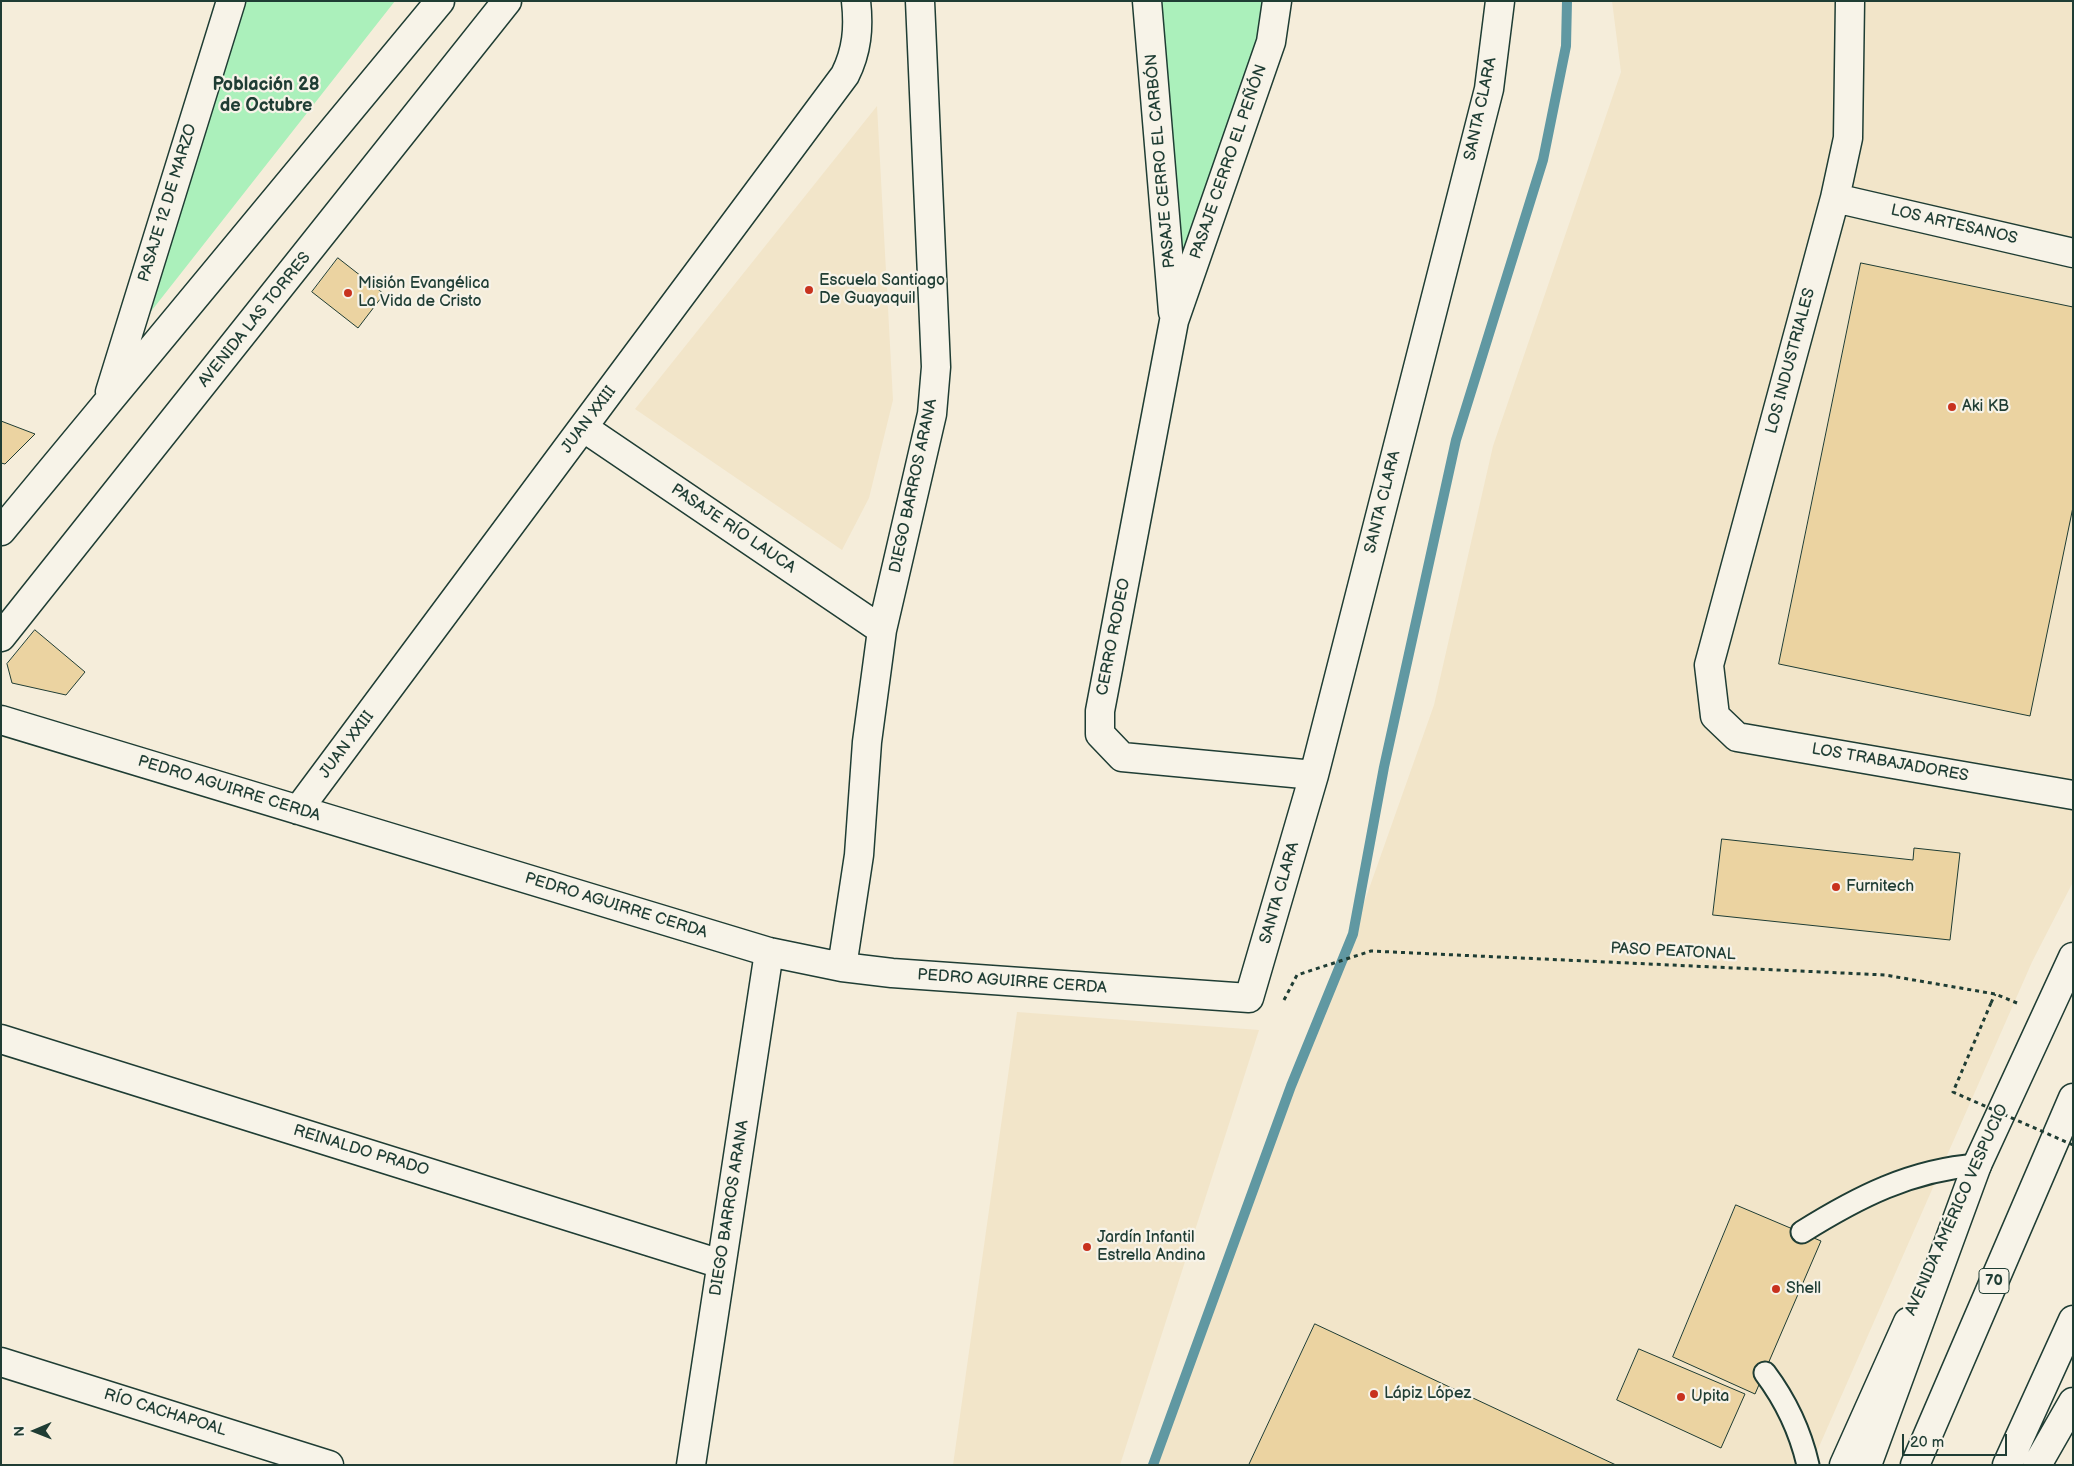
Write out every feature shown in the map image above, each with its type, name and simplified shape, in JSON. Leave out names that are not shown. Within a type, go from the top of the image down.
[{"type":"main road","name":"PASAJE 12 DE MARZO","points":[[106,405],[231,1]]},
{"type":"main road","points":[[1,531],[440,1]]},
{"type":"main road","name":"AVENIDA LAS TORRES","points":[[1,636],[507,1]]},
{"type":"main road","name":"DIEGO BARROS ARANA","points":[[842,967],[859,855],[867,742],[882,630],[932,414],[936,367],[920,1]]},
{"type":"main road","name":"PASAJE CERRO EL CARBÓN","points":[[1147,1],[1174,321]]},
{"type":"main road","name":"PASAJE CERRO EL PEÑÓN","points":[[1174,321],[1271,42],[1277,1]]},
{"type":"main road","name":"SANTA CLARA","points":[[1249,998],[1314,774],[1489,89],[1500,1]]},
{"type":"main road","name":"LOS INDUSTRIALES","points":[[1715,716],[1709,665],[1835,198],[1848,138],[1850,1]]},
{"type":"main road","name":"JUAN XXIII","points":[[298,810],[845,75],[855,51],[856,11]]},
{"type":"main road","name":"LOS ARTESANOS","points":[[1835,198],[2073,253]]},
{"type":"main road","name":"CERRO RODEO","points":[[1174,321],[1100,711],[1100,734],[1122,757],[1314,774]]},
{"type":"main road","name":"PASAJE RÍO LAUCA","points":[[584,428],[882,630]]},
{"type":"main road","name":"LOS TRABAJADORES","points":[[1715,716],[1737,737],[2073,795]]},
{"type":"main road","name":"PEDRO AGUIRRE CERDA","points":[[1,720],[769,952],[842,967],[892,973],[1249,998]]},
{"type":"main road","name":"DIEGO BARROS ARANA","points":[[691,1465],[769,952]]},
{"type":"main road","name":"AVENIDA AMÉRICO VESPUCIO","points":[[1844,1465],[1977,1165],[2073,957]]},
{"type":"main road","name":"REINALDO PRADO","points":[[1,1039],[721,1264]]},
{"type":"main road","name":"70","points":[[1915,1465],[2064,1141],[2073,1098]]},
{"type":"main road","points":[[1867,1465],[1977,1165]]},
{"type":"main road","points":[[2007,1465],[2073,1320]]},
{"type":"main road","name":"RÍO CACHAPOAL","points":[[1,1362],[328,1465]]},
{"type":"main road","points":[[2037,1465],[2073,1402]]},
{"type":"lane","points":[[1802,1232],[1838,1209],[1877,1190],[1946,1167],[1977,1165]]},
{"type":"lane","points":[[1765,1372],[1794,1418],[1808,1465]]},
{"type":"path","name":"PASO PEATONAL","points":[[1297,975],[1371,950],[1886,975],[1995,994],[2045,1015]]},
{"type":"path","points":[[1995,994],[1953,1092],[2064,1141]]},
{"type":"shaded area","points":[[1612,1],[2073,1],[2073,882],[2032,962],[1811,1465],[1152,1465],[1353,934],[1434,705],[1493,446],[1621,72]]},
{"type":"shaded area","name":"Escuela Santiago De Guayaquil","points":[[877,106],[893,400],[869,498],[842,550],[635,409]]},
{"type":"shaded area","name":"Jardín Infantil Estrella Andina","points":[[1017,1012],[1259,1030],[1120,1465],[953,1465]]},
{"type":"green space","points":[[244,1],[395,1],[145,319]]},
{"type":"green space","points":[[1161,1],[1269,1],[1183,275]]},
{"type":"building","name":"Misión Evangélica La Vida de Cristo","points":[[338,258],[384,294],[358,328],[312,292]]},
{"type":"building","name":"Aki KB","points":[[1861,263],[2073,307],[2073,507],[2030,716],[1779,664]]},
{"type":"building","points":[[1,421],[35,434],[5,464],[1,463]]},
{"type":"building","points":[[35,630],[85,672],[66,695],[12,683],[7,664]]},
{"type":"building","name":"Furnitech","points":[[1722,839],[1913,860],[1914,848],[1960,853],[1950,940],[1713,915]]},
{"type":"building","points":[[1736,1205],[1821,1241],[1755,1394],[1673,1357]]},
{"type":"building","name":"Lápiz López","points":[[1315,1324],[1616,1465],[1249,1465]]},
{"type":"building","name":"Upita","points":[[1639,1349],[1745,1394],[1721,1448],[1617,1400]]},
{"type":"waterway","points":[[1153,1465],[1291,1086],[1353,934],[1384,767],[1456,440],[1543,160],[1566,46],[1567,1]]},
{"type":"place","name":"Escuela Santiago De Guayaquil","points":[[809,290]]},
{"type":"place","name":"Misión Evangélica La Vida de Cristo","points":[[348,293]]},
{"type":"place","name":"Aki KB","points":[[1952,407]]},
{"type":"place","name":"Furnitech","points":[[1836,887]]},
{"type":"place","name":"Jardín Infantil Estrella Andina","points":[[1087,1247]]},
{"type":"place","name":"Shell","points":[[1776,1289]]},
{"type":"place","name":"Lápiz López","points":[[1374,1394]]},
{"type":"place","name":"Upita","points":[[1681,1397]]},
{"type":"district","name":"Población 28 de Octubre","points":[[266,95]]}]
